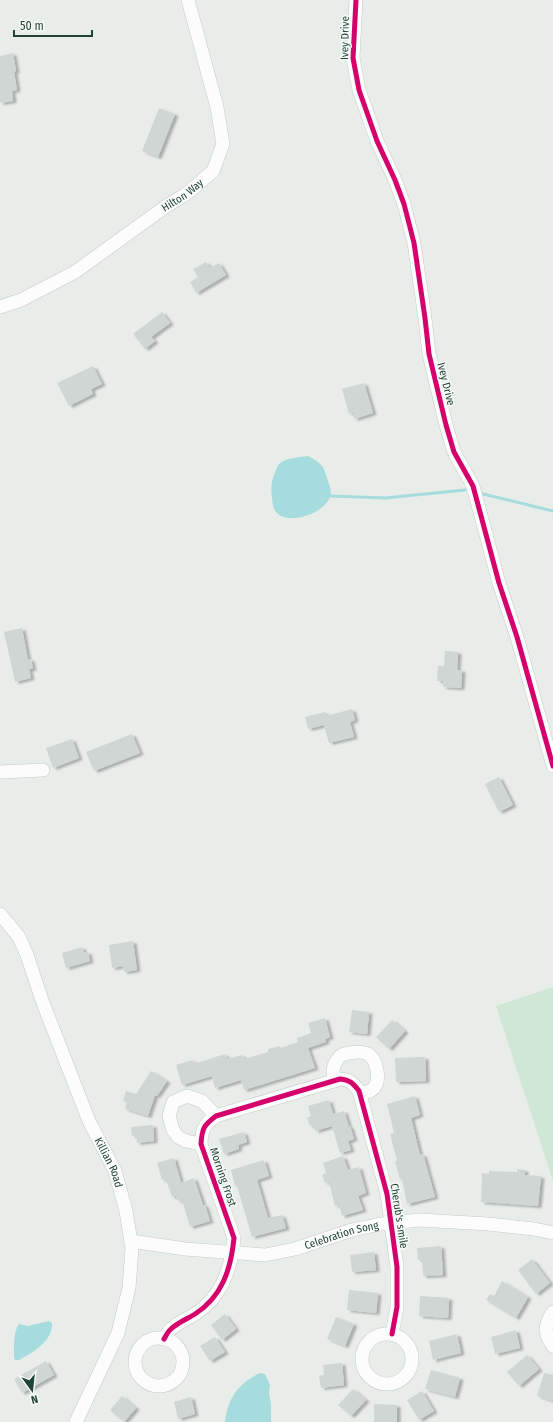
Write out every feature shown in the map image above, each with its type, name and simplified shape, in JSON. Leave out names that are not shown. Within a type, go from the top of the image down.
[{"type":"street","name":"Hilton Way","points":[[0,307],[21,300],[75,272],[165,207],[186,194],[213,171],[223,144],[217,107],[188,0]]},
{"type":"street","name":"Ivey Drive","points":[[356,0],[353,58],[358,90],[377,141],[404,204],[414,244],[429,354],[446,425],[454,452],[473,486],[499,583],[517,637],[553,766]]},
{"type":"street","points":[[0,772],[43,770]]},
{"type":"street","name":"Killian Road","points":[[0,914],[19,937],[89,1121],[115,1171],[126,1211],[131,1241],[132,1248],[129,1288],[118,1333],[76,1422]]},
{"type":"street","points":[[202,1144],[186,1141],[178,1137],[173,1130],[168,1116],[174,1102],[186,1096],[202,1101],[216,1116],[335,1081],[332,1075],[335,1062],[341,1055],[357,1051],[368,1054],[377,1069],[375,1087],[368,1092],[360,1093]]},
{"type":"street","name":"Cherub's smile","points":[[335,1081],[347,1080],[353,1082],[360,1093],[387,1194],[397,1267],[396,1307],[392,1334]]},
{"type":"street","name":"Morning Frost","points":[[164,1339],[170,1329],[196,1313],[214,1297],[225,1280],[232,1253],[234,1238],[202,1144],[202,1135],[205,1124],[216,1116]]},
{"type":"street","name":"Celebration Song","points":[[131,1241],[185,1249],[265,1255],[295,1249],[352,1230],[381,1224],[419,1220],[488,1224],[534,1229],[553,1234]]},
{"type":"street","points":[[553,1312],[548,1320],[546,1329],[547,1338],[553,1346]]},
{"type":"green space","points":[[553,987],[553,1181],[496,1006]]},
{"type":"water","points":[[308,456],[316,460],[323,467],[331,490],[329,500],[314,513],[293,518],[284,517],[277,513],[273,505],[271,492],[273,477],[279,464],[285,460]]},
{"type":"water","points":[[49,1321],[52,1323],[46,1341],[36,1350],[19,1360],[15,1360],[14,1340],[19,1324],[28,1326]]},
{"type":"water","points":[[260,1373],[265,1374],[270,1385],[271,1422],[225,1422],[226,1413],[235,1393],[252,1377]]},
{"type":"building","points":[[13,53],[17,90],[12,91],[13,101],[0,103],[0,56]]},
{"type":"building","points":[[159,108],[175,114],[158,157],[142,151]]},
{"type":"building","points":[[206,262],[210,268],[219,263],[226,275],[196,293],[190,282],[198,277],[193,269]]},
{"type":"building","points":[[162,312],[170,323],[151,337],[155,341],[145,349],[133,334]]},
{"type":"building","points":[[93,366],[102,384],[91,389],[93,394],[69,406],[57,383]]},
{"type":"building","points":[[364,383],[373,413],[354,419],[353,412],[349,414],[342,389]]},
{"type":"building","points":[[22,628],[28,660],[31,659],[33,669],[29,669],[31,678],[15,682],[4,632]]},
{"type":"building","points":[[445,651],[458,652],[457,670],[462,670],[461,688],[443,687],[443,681],[437,681],[438,666],[444,666]]},
{"type":"building","points":[[352,709],[355,720],[350,722],[354,737],[329,743],[324,725],[308,729],[305,717],[325,712],[326,716]]},
{"type":"building","points":[[132,734],[140,753],[94,771],[86,752]]},
{"type":"building","points":[[72,739],[79,758],[53,768],[46,748]]},
{"type":"building","points":[[499,777],[513,805],[499,812],[485,784]]},
{"type":"building","points":[[133,941],[137,970],[124,972],[123,966],[112,968],[109,945]]},
{"type":"building","points":[[82,947],[84,953],[88,952],[90,961],[66,968],[62,953]]},
{"type":"building","points":[[352,1010],[369,1012],[367,1034],[349,1032]]},
{"type":"building","points":[[325,1018],[330,1037],[325,1039],[326,1042],[308,1048],[315,1068],[244,1090],[241,1080],[215,1088],[212,1076],[182,1085],[176,1065],[193,1060],[194,1064],[225,1054],[227,1059],[242,1055],[244,1059],[268,1052],[268,1049],[280,1046],[280,1048],[298,1042],[297,1038],[311,1033],[308,1023]]},
{"type":"building","points":[[392,1020],[405,1031],[389,1049],[376,1037]]},
{"type":"building","points":[[425,1057],[426,1081],[396,1082],[395,1058]]},
{"type":"building","points":[[151,1071],[167,1081],[157,1096],[155,1095],[148,1116],[125,1109],[127,1102],[123,1101],[126,1091],[136,1094]]},
{"type":"building","points":[[415,1096],[420,1115],[411,1118],[420,1155],[423,1154],[435,1197],[407,1204],[402,1179],[400,1180],[395,1161],[397,1161],[390,1134],[394,1133],[387,1104]]},
{"type":"building","points":[[329,1100],[333,1114],[344,1111],[354,1139],[348,1141],[351,1150],[340,1153],[332,1126],[315,1131],[314,1125],[310,1126],[307,1118],[311,1116],[308,1106]]},
{"type":"building","points":[[153,1125],[154,1141],[137,1143],[136,1136],[132,1136],[131,1127]]},
{"type":"building","points":[[244,1132],[247,1142],[238,1145],[239,1149],[224,1154],[219,1139]]},
{"type":"building","points":[[343,1156],[348,1170],[359,1167],[366,1193],[358,1196],[363,1210],[342,1216],[339,1205],[335,1206],[329,1182],[325,1183],[322,1175],[326,1173],[323,1163]]},
{"type":"building","points":[[174,1158],[181,1183],[194,1178],[210,1221],[190,1227],[182,1200],[178,1201],[176,1195],[172,1197],[166,1179],[162,1180],[157,1163]]},
{"type":"building","points":[[264,1160],[269,1176],[257,1180],[268,1218],[282,1215],[286,1228],[252,1237],[231,1170]]},
{"type":"building","points":[[517,1169],[525,1170],[525,1175],[541,1176],[538,1206],[481,1202],[482,1173],[489,1174],[489,1171],[517,1172]]},
{"type":"building","points":[[441,1246],[443,1275],[423,1276],[422,1260],[418,1260],[417,1248]]},
{"type":"building","points":[[374,1252],[376,1270],[352,1272],[350,1255]]},
{"type":"building","points":[[532,1259],[550,1283],[536,1294],[518,1270]]},
{"type":"building","points":[[502,1281],[528,1297],[516,1318],[486,1300],[490,1294],[494,1296]]},
{"type":"building","points":[[349,1290],[378,1293],[376,1313],[347,1310]]},
{"type":"building","points":[[420,1296],[449,1298],[448,1318],[419,1316]]},
{"type":"building","points":[[225,1314],[236,1329],[222,1340],[211,1325]]},
{"type":"building","points":[[336,1317],[354,1324],[345,1346],[327,1339]]},
{"type":"building","points":[[516,1330],[520,1348],[495,1354],[491,1337]]},
{"type":"building","points":[[457,1334],[461,1353],[433,1360],[429,1341]]},
{"type":"building","points":[[215,1337],[225,1352],[210,1361],[200,1346]]},
{"type":"building","points":[[527,1355],[539,1369],[519,1386],[507,1372]]},
{"type":"building","points":[[46,1361],[54,1375],[22,1393],[14,1379]]},
{"type":"building","points":[[342,1363],[344,1385],[321,1388],[319,1376],[324,1375],[323,1365]]},
{"type":"building","points":[[431,1370],[460,1378],[455,1397],[425,1389]]},
{"type":"building","points":[[544,1373],[553,1375],[553,1401],[537,1396]]},
{"type":"building","points":[[353,1389],[366,1400],[351,1416],[338,1405]]},
{"type":"building","points":[[422,1391],[434,1411],[419,1420],[407,1400]]},
{"type":"building","points":[[122,1396],[136,1408],[124,1422],[110,1410]]},
{"type":"building","points":[[191,1397],[195,1414],[178,1419],[174,1402]]},
{"type":"building","points":[[374,1404],[397,1405],[397,1422],[374,1422]]},
{"type":"waterway","points":[[331,496],[385,498],[465,490]]},
{"type":"waterway","points":[[483,494],[553,511]]},
{"type":"cycle path","points":[[356,0],[353,58],[359,90],[377,141],[404,204],[414,243],[429,354],[446,425],[454,452],[473,486],[499,583],[517,637],[553,766]]},
{"type":"cycle path","points":[[164,1339],[173,1327],[195,1314],[212,1299],[224,1281],[233,1249],[234,1238],[201,1144],[204,1127],[216,1116],[340,1079],[351,1082],[359,1091],[387,1194],[397,1267],[397,1307],[392,1334]]}]
